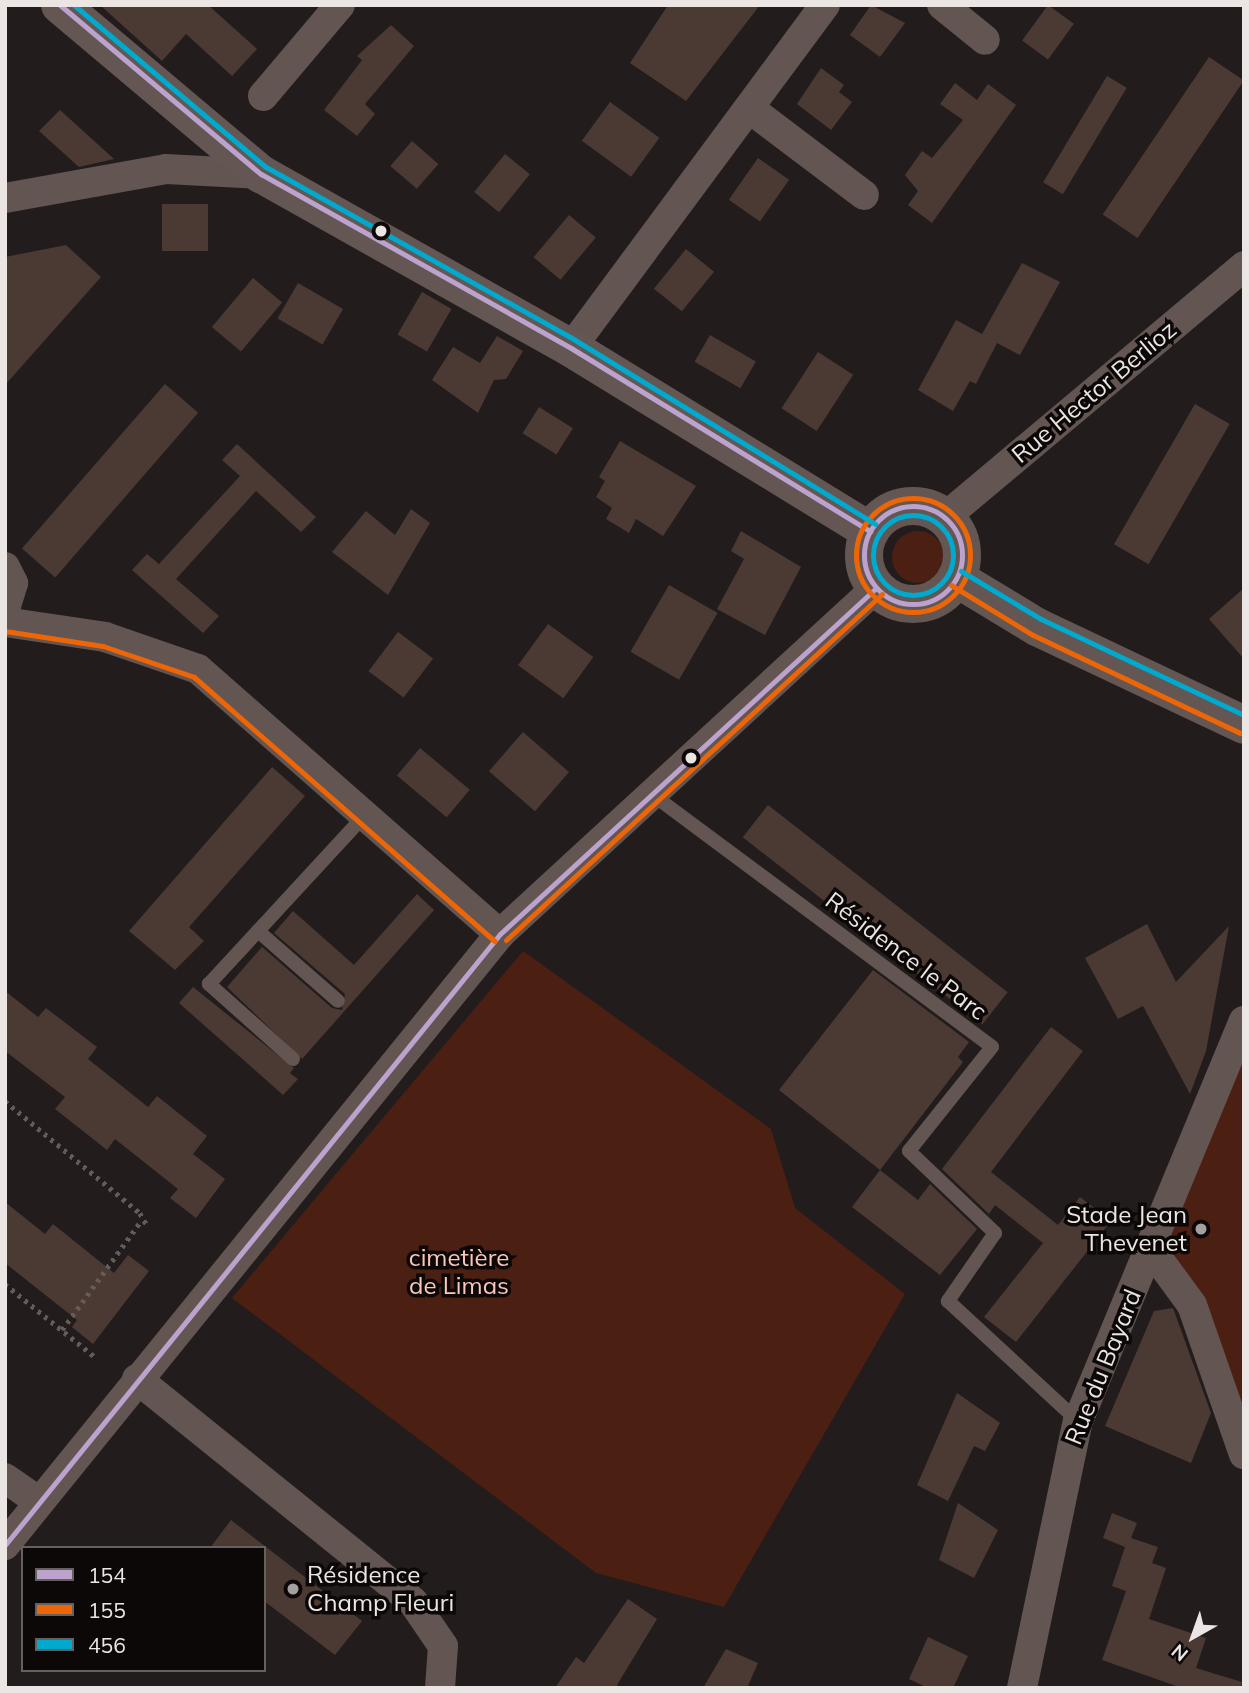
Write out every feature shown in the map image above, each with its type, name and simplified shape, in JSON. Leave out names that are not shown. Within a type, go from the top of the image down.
[{"type":"main road","points":[[60,5],[261,174],[571,348],[870,531]]},
{"type":"main road","points":[[904,506],[944,518],[961,546],[956,578],[919,604],[903,603],[876,588],[864,560],[870,531],[904,506]]},
{"type":"main road","points":[[956,578],[1037,627],[1240,721]]},
{"type":"street","points":[[263,96],[340,5]]},
{"type":"street","points":[[571,348],[825,5]]},
{"type":"street","points":[[942,5],[985,40]]},
{"type":"street","points":[[748,108],[864,195]]},
{"type":"street","points":[[5,198],[166,169],[261,174]]},
{"type":"street","name":"Rue Hector Berlioz","points":[[944,518],[1244,266]]},
{"type":"street","points":[[5,567],[13,583],[5,609]]},
{"type":"street","points":[[5,1545],[500,934],[876,588]]},
{"type":"street","points":[[5,622],[105,637],[198,668],[500,934]]},
{"type":"street","name":"Rue du Bayard","points":[[1022,1688],[1079,1421],[1244,1021]]},
{"type":"street","points":[[1151,1248],[1192,1305],[1244,1454]]},
{"type":"street","points":[[137,1379],[413,1602],[443,1646],[440,1688]]},
{"type":"street","points":[[5,1478],[38,1501]]},
{"type":"lane","name":"Résidence le Parc","points":[[653,795],[992,1048],[909,1152],[995,1233],[948,1301],[1079,1421]]},
{"type":"lane","points":[[293,1059],[209,984],[365,815]]},
{"type":"lane","points":[[258,931],[338,1001]]},
{"type":"path","points":[[5,1101],[140,1213],[141,1221],[148,1227]]},
{"type":"path","points":[[62,1330],[141,1221]]},
{"type":"path","points":[[5,1284],[95,1357]]},
{"type":"green space","points":[[918,531],[937,538],[944,557],[937,576],[918,583],[899,576],[892,557],[899,538]]},
{"type":"green space","name":"cimetière de Limas","points":[[523,951],[771,1129],[795,1208],[905,1294],[724,1607],[596,1573],[232,1298]]},
{"type":"green space","name":"Stade Jean Thevenet","points":[[1244,1021],[1244,1454],[1151,1249]]},
{"type":"building","points":[[100,5],[208,5],[257,49],[232,76],[186,34],[162,61]]},
{"type":"building","points":[[668,5],[760,5],[686,101],[630,63]]},
{"type":"building","points":[[871,5],[905,23],[880,57],[850,35]]},
{"type":"building","points":[[1048,5],[1074,24],[1048,59],[1022,41]]},
{"type":"building","points":[[391,25],[414,46],[365,104],[375,114],[357,136],[324,110],[362,60],[357,56]]},
{"type":"building","points":[[1209,57],[1244,80],[1138,238],[1103,215]]},
{"type":"building","points":[[821,68],[844,85],[839,92],[852,102],[831,130],[797,104]]},
{"type":"building","points":[[1107,76],[1127,88],[1063,194],[1043,182]]},
{"type":"building","points":[[955,83],[977,100],[988,84],[1016,105],[932,223],[908,205],[918,191],[905,175],[922,151],[932,158],[963,120],[940,104]]},
{"type":"building","points":[[610,102],[659,138],[631,177],[582,141]]},
{"type":"building","points":[[60,110],[114,159],[79,167],[39,131]]},
{"type":"building","points":[[412,141],[438,164],[417,189],[390,166]]},
{"type":"building","points":[[505,154],[530,174],[499,212],[474,192]]},
{"type":"building","points":[[758,158],[789,180],[760,222],[729,200]]},
{"type":"building","points":[[162,204],[208,204],[208,251],[162,251]]},
{"type":"building","points":[[569,215],[596,237],[560,280],[534,257]]},
{"type":"building","points":[[66,245],[101,277],[5,385],[5,257]]},
{"type":"building","points":[[686,249],[714,272],[682,311],[654,289]]},
{"type":"building","points":[[1022,263],[1060,282],[1020,355],[997,343],[976,384],[970,381],[953,411],[918,390],[956,320],[982,334]]},
{"type":"building","points":[[253,278],[282,302],[241,351],[212,327]]},
{"type":"building","points":[[298,283],[343,309],[323,345],[278,319]]},
{"type":"building","points":[[422,292],[451,309],[427,351],[398,334]]},
{"type":"building","points":[[710,335],[756,361],[740,388],[694,362]]},
{"type":"building","points":[[497,336],[523,351],[506,379],[494,380],[478,413],[432,380],[453,347],[480,363]]},
{"type":"building","points":[[818,352],[853,375],[817,431],[782,408]]},
{"type":"building","points":[[165,384],[198,413],[55,577],[22,549]]},
{"type":"building","points":[[1195,404],[1230,424],[1149,564],[1114,544]]},
{"type":"building","points":[[539,407],[573,428],[556,454],[523,433]]},
{"type":"building","points":[[620,441],[696,486],[663,536],[636,519],[629,533],[606,519],[612,508],[596,497],[605,481],[599,477]]},
{"type":"building","points":[[237,444],[316,517],[301,532],[256,491],[176,579],[219,616],[203,633],[132,570],[147,554],[159,564],[240,476],[222,460]]},
{"type":"building","points":[[411,509],[430,523],[388,595],[332,552],[366,511],[395,535]]},
{"type":"building","points":[[741,531],[801,567],[765,635],[717,609],[744,559],[731,551]]},
{"type":"building","points":[[669,585],[717,613],[679,680],[630,652]]},
{"type":"building","points":[[1244,588],[1244,659],[1209,619]]},
{"type":"building","points":[[548,624],[593,657],[563,698],[518,665]]},
{"type":"building","points":[[398,632],[433,658],[404,698],[369,671]]},
{"type":"building","points":[[523,732],[569,772],[535,811],[489,771]]},
{"type":"building","points":[[420,748],[470,790],[447,817],[397,776]]},
{"type":"building","points":[[272,767],[305,796],[189,927],[204,941],[175,970],[129,931]]},
{"type":"building","points":[[768,805],[1008,992],[982,1024],[743,837]]},
{"type":"building","points":[[417,894],[434,910],[302,1059],[227,987],[262,947],[332,1008],[342,1010],[345,994],[274,933],[293,911],[354,965]]},
{"type":"building","points":[[1147,924],[1176,982],[1229,926],[1206,1051],[1190,1094],[1143,1006],[1118,1019],[1085,958]]},
{"type":"building","points":[[873,970],[969,1042],[958,1057],[963,1062],[880,1170],[779,1090]]},
{"type":"building","points":[[193,987],[294,1068],[290,1073],[298,1079],[283,1095],[179,1003]]},
{"type":"building","points":[[5,991],[38,1017],[46,1008],[97,1047],[88,1059],[148,1107],[157,1096],[207,1136],[193,1154],[225,1179],[196,1218],[170,1198],[178,1189],[115,1139],[107,1150],[55,1109],[65,1097],[5,1051]]},
{"type":"building","points":[[1051,1027],[1083,1051],[991,1172],[1058,1225],[1080,1197],[1111,1221],[1016,1342],[984,1317],[1043,1243],[995,1205],[989,1214],[942,1169]]},
{"type":"building","points":[[880,1170],[918,1200],[930,1184],[977,1229],[940,1275],[852,1207]]},
{"type":"building","points":[[5,1202],[45,1234],[53,1224],[114,1273],[128,1255],[149,1271],[93,1344],[72,1327],[77,1320],[5,1263]]},
{"type":"building","points":[[1173,1308],[1211,1413],[1191,1463],[1105,1426],[1154,1311]]},
{"type":"building","points":[[957,1393],[1000,1423],[985,1451],[974,1446],[948,1501],[917,1485]]},
{"type":"building","points":[[958,1503],[998,1530],[974,1578],[939,1560]]},
{"type":"building","points":[[1112,1513],[1137,1523],[1131,1538],[1158,1547],[1152,1563],[1166,1568],[1149,1619],[1206,1638],[1196,1668],[1242,1682],[1241,1688],[1182,1688],[1102,1660],[1126,1591],[1112,1586],[1125,1547],[1103,1538]]},
{"type":"building","name":"Résidence Champ Fleuri","points":[[231,1520],[265,1546],[212,1546]]},
{"type":"building","name":"Résidence Champ Fleuri","points":[[266,1547],[362,1621],[335,1655],[266,1603]]},
{"type":"building","points":[[628,1599],[657,1619],[617,1685],[621,1688],[555,1688],[576,1657],[584,1663]]},
{"type":"building","points":[[928,1637],[968,1656],[953,1688],[928,1688],[909,1679]]},
{"type":"building","points":[[726,1649],[758,1663],[747,1688],[703,1688]]},
{"type":"transit line","name":"154","points":[[60,5],[261,174],[571,348],[870,531]]},
{"type":"transit line","name":"456","points":[[74,5],[266,167],[575,340],[875,524]]},
{"type":"transit line","name":"155","points":[[913,498],[935,502],[954,514],[966,533],[970,555],[966,577],[954,596],[935,608],[913,612],[891,608],[872,596],[860,577],[856,555],[860,533],[872,514],[891,502],[913,498]]},
{"type":"transit line","name":"154","points":[[913,506],[940,514],[954,528],[962,555],[954,582],[940,596],[913,604],[886,596],[872,582],[864,555],[872,528],[886,514],[913,506]]},
{"type":"transit line","name":"456","points":[[913,515],[928,518],[941,527],[950,540],[953,555],[950,570],[941,583],[928,592],[913,595],[898,592],[885,583],[876,570],[873,555],[876,540],[885,527],[898,518],[913,515]]},
{"type":"transit line","name":"456","points":[[961,571],[1041,619],[1244,715]]},
{"type":"transit line","name":"155","points":[[951,585],[1033,635],[1240,733]]},
{"type":"transit line","name":"154","points":[[5,1545],[500,934],[876,588]]},
{"type":"transit line","name":"155","points":[[506,940],[882,594]]},
{"type":"transit line","name":"155","points":[[5,631],[103,646],[194,677],[494,941]]},
{"type":"place","name":"Stade Jean Thevenet","points":[[1201,1229]]},
{"type":"place","name":"Résidence Champ Fleuri","points":[[293,1589]]}]
